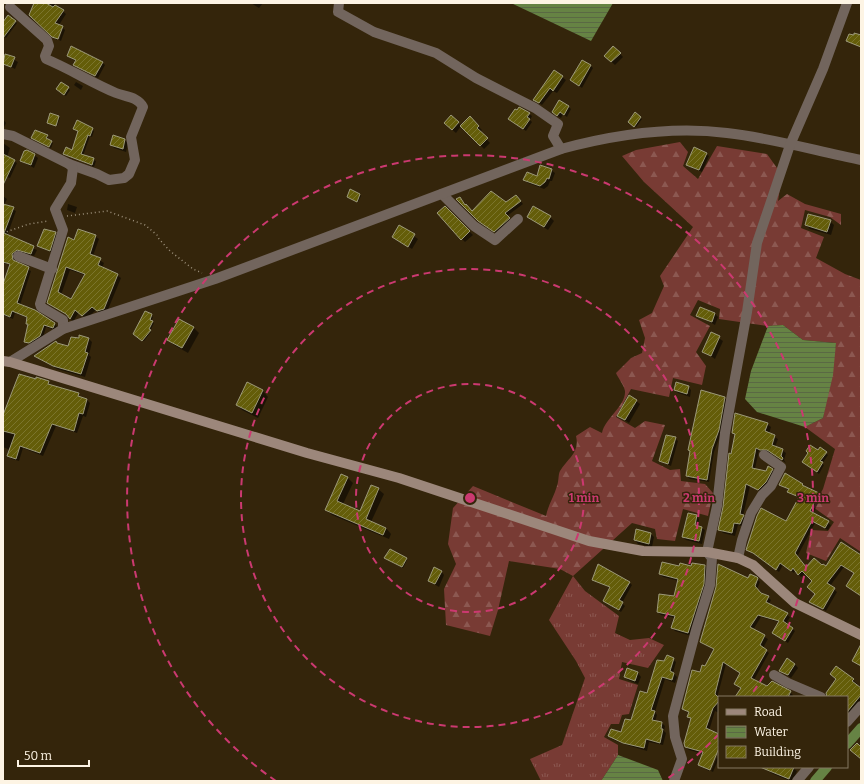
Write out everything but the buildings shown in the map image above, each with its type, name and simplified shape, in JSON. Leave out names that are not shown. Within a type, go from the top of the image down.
[{"type":"main road","points":[[7,361],[300,450],[399,478],[589,541],[643,551],[707,552],[738,558],[753,566],[796,602],[861,635]]},
{"type":"street","points":[[339,3],[338,12],[341,16],[360,23],[374,32],[436,53],[476,78],[535,108],[558,124],[554,136],[561,149]]},
{"type":"street","points":[[674,781],[682,759],[675,737],[674,716],[696,630],[710,585],[712,558],[707,552],[717,506],[725,433],[746,319],[757,243],[790,145],[823,69],[847,3]]},
{"type":"street","points":[[3,134],[13,136],[69,164],[109,180],[124,178],[129,174],[135,160],[131,137],[143,107],[134,99],[91,81],[46,59],[45,56],[49,46],[46,40],[9,8]]},
{"type":"street","points":[[7,361],[63,329],[211,280],[561,149],[596,140],[672,131],[725,132],[767,138],[790,145],[861,160]]},
{"type":"street","points":[[63,329],[63,320],[41,307],[40,304],[63,230],[55,209],[71,183],[73,168],[69,164]]},
{"type":"street","points":[[442,194],[474,226],[495,240],[518,219]]},
{"type":"street","points":[[18,256],[52,269]]},
{"type":"street","points":[[738,558],[751,513],[762,495],[771,486],[781,467],[764,456]]},
{"type":"street","points":[[774,675],[788,683],[819,696]]},
{"type":"street","points":[[849,717],[861,706]]},
{"type":"street","points":[[797,781],[808,768]]},
{"type":"path","points":[[3,232],[29,224],[59,219],[82,213],[107,211],[123,216],[154,231],[170,250],[193,269],[204,274],[211,280]]},
{"type":"green space","points":[[680,142],[688,152],[683,166],[698,179],[717,146],[767,154],[782,175],[778,201],[787,194],[805,204],[841,214],[841,225],[830,217],[805,210],[801,228],[824,237],[816,258],[845,274],[861,280],[861,552],[840,538],[826,561],[806,553],[811,530],[828,531],[834,522],[813,507],[823,489],[835,449],[805,427],[823,418],[836,343],[803,340],[783,325],[768,326],[719,319],[720,309],[698,300],[690,315],[710,326],[696,352],[706,366],[702,385],[673,378],[669,397],[631,389],[616,417],[635,428],[645,421],[665,425],[652,461],[670,470],[680,469],[681,481],[705,484],[713,493],[708,516],[683,509],[675,541],[657,539],[655,529],[632,523],[573,576],[560,569],[509,561],[498,610],[490,636],[446,625],[444,589],[456,564],[448,544],[453,508],[473,486],[546,516],[558,484],[560,471],[575,451],[577,442],[576,436],[590,427],[602,433],[607,422],[622,402],[625,391],[616,373],[631,358],[642,353],[645,338],[639,320],[652,313],[664,286],[660,276],[693,227],[644,182],[622,156],[636,150]]},
{"type":"green space","points":[[573,576],[585,591],[619,616],[615,633],[630,640],[649,638],[664,645],[648,668],[622,662],[619,679],[638,685],[629,714],[622,715],[619,724],[611,724],[604,737],[618,745],[618,755],[601,781],[541,781],[530,759],[562,745],[585,678],[576,661],[549,620]]},
{"type":"water","points":[[511,3],[613,3],[591,41]]},
{"type":"water","points":[[783,325],[803,340],[836,343],[833,375],[823,418],[805,427],[757,412],[745,399],[751,371],[768,326]]},
{"type":"water","points":[[618,755],[658,770],[663,781],[601,781]]},
{"type":"waterway","points":[[848,743],[861,728]]},
{"type":"waterway","points":[[815,781],[826,768]]}]
